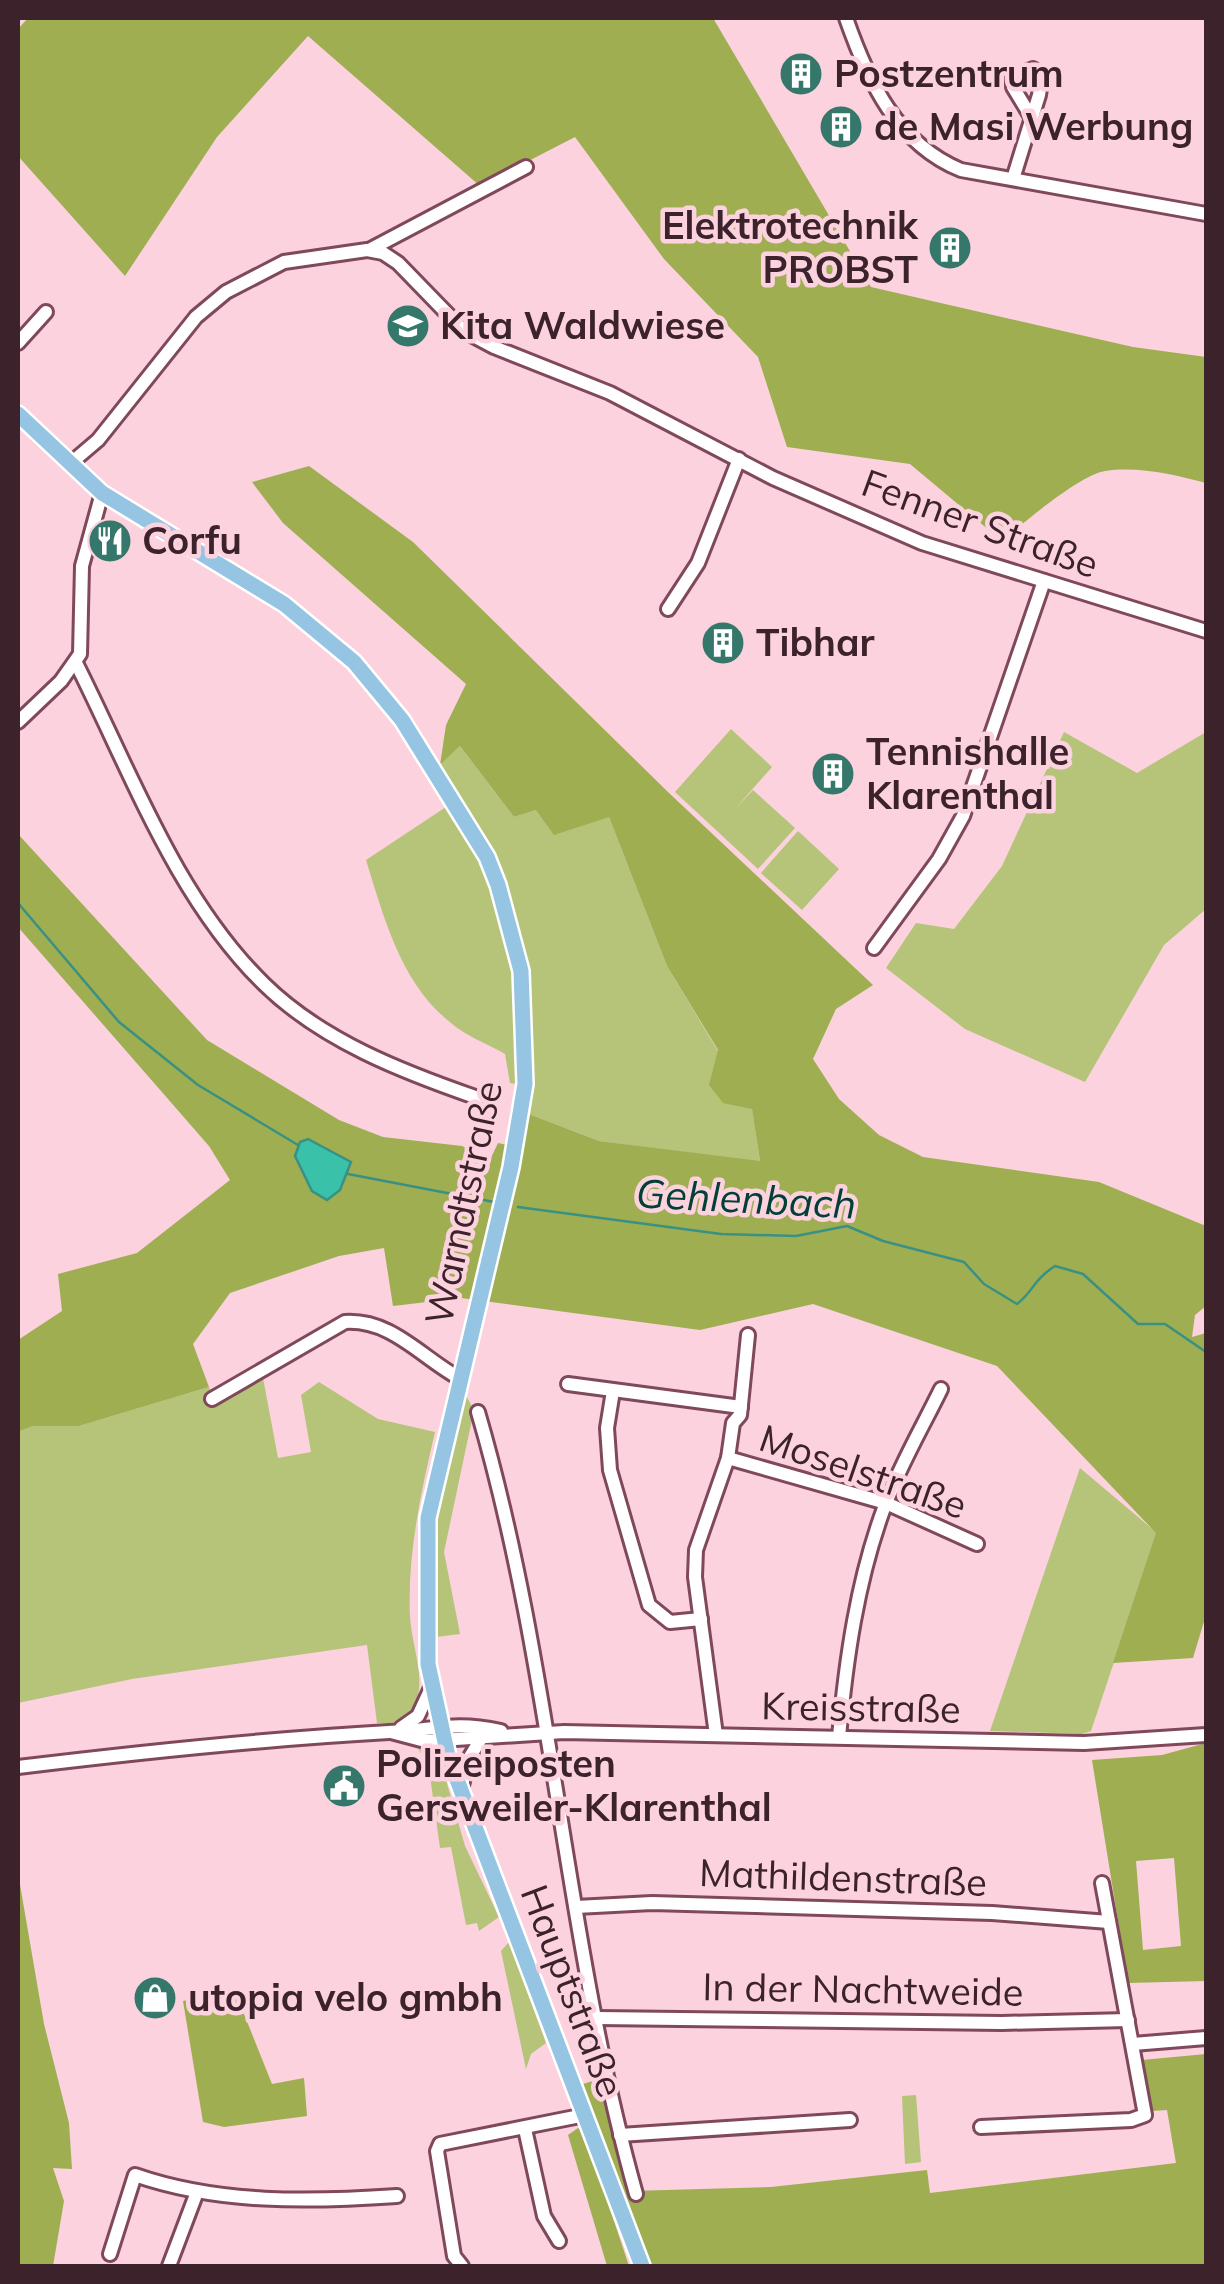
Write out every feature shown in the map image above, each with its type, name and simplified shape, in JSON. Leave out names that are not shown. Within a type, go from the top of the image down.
[{"type":"main road","name":"Warndtstraße","points":[[18,414],[102,493],[284,604],[354,662],[402,720],[486,857],[498,885],[521,970],[528,1048],[511,1167],[428,1518],[425,1627],[441,1732]]},
{"type":"main road","name":"Hauptstraße","points":[[441,1732],[642,2266]]},
{"type":"street","points":[[846,18],[879,91],[912,142],[961,170],[1206,214]]},
{"type":"street","points":[[1013,180],[1030,115]]},
{"type":"street","points":[[70,463],[98,440],[186,328],[226,292],[284,262],[367,250],[396,239],[526,168]]},
{"type":"street","name":"Fenner Straße","points":[[367,250],[383,253],[398,264],[464,331],[494,347],[610,393],[739,460],[922,543],[1206,631]]},
{"type":"street","points":[[18,344],[46,312]]},
{"type":"street","points":[[668,608],[698,563],[739,460]]},
{"type":"street","points":[[18,722],[76,664],[81,643],[82,566],[102,493]]},
{"type":"street","points":[[874,948],[939,859],[963,816],[1044,582]]},
{"type":"street","points":[[76,664],[188,886],[239,956],[296,1010],[342,1040],[452,1081],[478,1098]]},
{"type":"street","points":[[212,1399],[345,1322],[361,1320],[389,1330],[459,1378]]},
{"type":"street","points":[[716,1735],[700,1619],[696,1550],[741,1407],[748,1334]]},
{"type":"street","points":[[568,1384],[741,1407]]},
{"type":"street","points":[[839,1737],[860,1591],[886,1503],[941,1389]]},
{"type":"street","points":[[613,1391],[607,1428],[610,1470],[649,1605],[670,1622],[700,1619]]},
{"type":"street","points":[[478,1412],[547,1733],[596,2018],[636,2194]]},
{"type":"street","name":"Moselstraße","points":[[728,1458],[886,1503],[977,1544]]},
{"type":"street","points":[[393,1732],[418,1716],[432,1688]]},
{"type":"street","name":"Kreisstraße","points":[[18,1767],[284,1736],[393,1732],[424,1742],[460,1722],[514,1733]]},
{"type":"street","name":"Kreisstraße","points":[[441,1732],[482,1736],[547,1733],[1136,1743],[1206,1736]]},
{"type":"street","points":[[461,1790],[466,1765],[482,1736]]},
{"type":"street","points":[[981,2127],[1097,2122],[1145,2115],[1102,1884]]},
{"type":"street","name":"Mathildenstraße","points":[[576,1907],[652,1902],[992,1913],[1108,1922]]},
{"type":"street","name":"In der Nachtweide","points":[[596,2018],[1002,2023],[1128,2020]]},
{"type":"street","points":[[1133,2044],[1206,2038]]},
{"type":"street","points":[[462,2266],[454,2256],[437,2151],[446,2142],[585,2116]]},
{"type":"street","points":[[620,2134],[850,2120]]},
{"type":"street","points":[[525,2129],[544,2216],[559,2241]]},
{"type":"street","points":[[110,2254],[135,2175],[197,2192],[312,2199],[397,2196]]},
{"type":"street","points":[[169,2266],[197,2192]]},
{"type":"shaded area","points":[[28,18],[713,18],[871,287],[1133,347],[1206,357],[1206,483],[1144,470],[1094,474],[1002,541],[910,464],[787,447],[758,357],[664,259],[575,137],[480,186],[308,36],[217,137],[125,276],[18,156],[18,29]]},
{"type":"shaded area","points":[[309,466],[413,542],[669,793],[873,985],[836,1009],[813,1059],[839,1099],[879,1135],[923,1157],[1099,1182],[1206,1226],[1206,1306],[1195,1315],[1192,1337],[1206,1333],[1206,1615],[1193,1658],[1113,1663],[1156,1533],[997,1366],[813,1304],[700,1330],[461,1298],[393,1306],[384,1248],[339,1256],[230,1293],[193,1344],[209,1387],[79,1426],[33,1426],[18,1432],[18,1340],[62,1311],[58,1274],[137,1253],[230,1180],[209,1146],[18,927],[18,834],[207,1040],[339,1120],[383,1137],[462,1146],[490,1160],[498,1143],[523,1148],[529,1114],[599,1141],[760,1161],[752,1109],[723,1103],[709,1085],[718,1050],[667,966],[609,817],[554,835],[536,810],[514,817],[460,746],[440,765],[446,725],[466,684],[283,523],[252,482]]},
{"type":"shaded area","points":[[731,729],[772,767],[735,809],[753,790],[795,828],[758,869],[675,792]]},
{"type":"shaded area","points":[[1064,732],[1137,773],[1206,732],[1206,909],[1164,945],[1085,1082],[965,1029],[886,968],[916,923],[954,929],[1002,866]]},
{"type":"shaded area","points":[[460,746],[514,817],[536,810],[609,817],[667,966],[752,1108],[760,1162],[599,1141],[529,1114],[529,1022],[514,932],[484,846],[440,765]]},
{"type":"shaded area","points":[[452,803],[483,859],[518,971],[522,1085],[510,1083],[505,1054],[457,1028],[419,989],[397,949],[366,860]]},
{"type":"shaded area","points":[[798,831],[839,869],[802,910],[761,873]]},
{"type":"shaded area","points":[[308,1139],[351,1162],[340,1190],[327,1200],[312,1191],[295,1156],[300,1142]]},
{"type":"shaded area","points":[[263,1378],[278,1458],[311,1452],[301,1395],[319,1382],[378,1419],[435,1432],[413,1547],[410,1617],[419,1691],[410,1714],[393,1723],[377,1723],[367,1645],[132,1679],[18,1703],[18,1432],[33,1426],[79,1426],[209,1387],[215,1404]]},
{"type":"shaded area","points":[[463,1390],[474,1410],[444,1552],[460,1634],[436,1637],[435,1519]]},
{"type":"shaded area","points":[[1080,1468],[1157,1533],[1091,1731],[990,1731]]},
{"type":"shaded area","points":[[1206,1743],[1206,1981],[1128,1983],[1092,1760],[1162,1755]],"holes":[[[1174,1858],[1181,1946],[1143,1950],[1136,1861]]]},
{"type":"shaded area","points":[[418,1748],[442,1766],[465,1846],[499,1917],[479,1931],[477,1923],[466,1925],[451,1847],[440,1848],[429,1769]]},
{"type":"shaded area","points":[[18,1873],[44,2024],[69,2123],[72,2169],[53,2168],[64,2201],[53,2266],[18,2266]]},
{"type":"shaded area","points":[[509,1942],[546,2043],[531,2054],[526,2069],[501,1951]]},
{"type":"shaded area","points":[[234,1989],[272,2084],[304,2078],[307,2116],[224,2127],[203,2122],[183,2001]]},
{"type":"shaded area","points":[[1206,2054],[1206,2266],[649,2266],[583,2084],[599,2079],[598,2097],[603,2096],[631,2191],[771,2187],[927,2170],[930,2193],[1176,2163],[1167,2110],[1152,2111],[1142,2060]]},
{"type":"shaded area","points":[[916,2095],[921,2162],[905,2164],[902,2096]]},
{"type":"shaded area","points":[[578,2128],[584,2131],[629,2266],[607,2266],[568,2135]]},
{"type":"waterway","name":"Gehlenbach","points":[[18,903],[119,1022],[198,1085],[298,1145]]},
{"type":"waterway","name":"Gehlenbach","points":[[348,1174],[494,1202]]},
{"type":"waterway","name":"Gehlenbach","points":[[518,1207],[721,1234],[796,1236],[847,1226],[883,1241],[964,1262],[984,1284],[1017,1304],[1055,1266],[1083,1274],[1138,1324],[1165,1324],[1206,1352]]},
{"type":"place","name":"Postzentrum","points":[[801,74]]},
{"type":"place","name":"de Masi Werbung","points":[[841,127]]},
{"type":"place","name":"Elektrotechnik PROBST","points":[[950,248]]},
{"type":"place","name":"Kita Waldwiese","points":[[408,326]]},
{"type":"place","name":"Corfu","points":[[110,541]]},
{"type":"place","name":"Tibhar","points":[[723,643]]},
{"type":"place","name":"Tennishalle Klarenthal","points":[[833,774]]},
{"type":"place","name":"Polizeiposten Gersweiler-Klarenthal","points":[[344,1786]]},
{"type":"place","name":"utopia velo gmbh","points":[[155,1998]]}]
